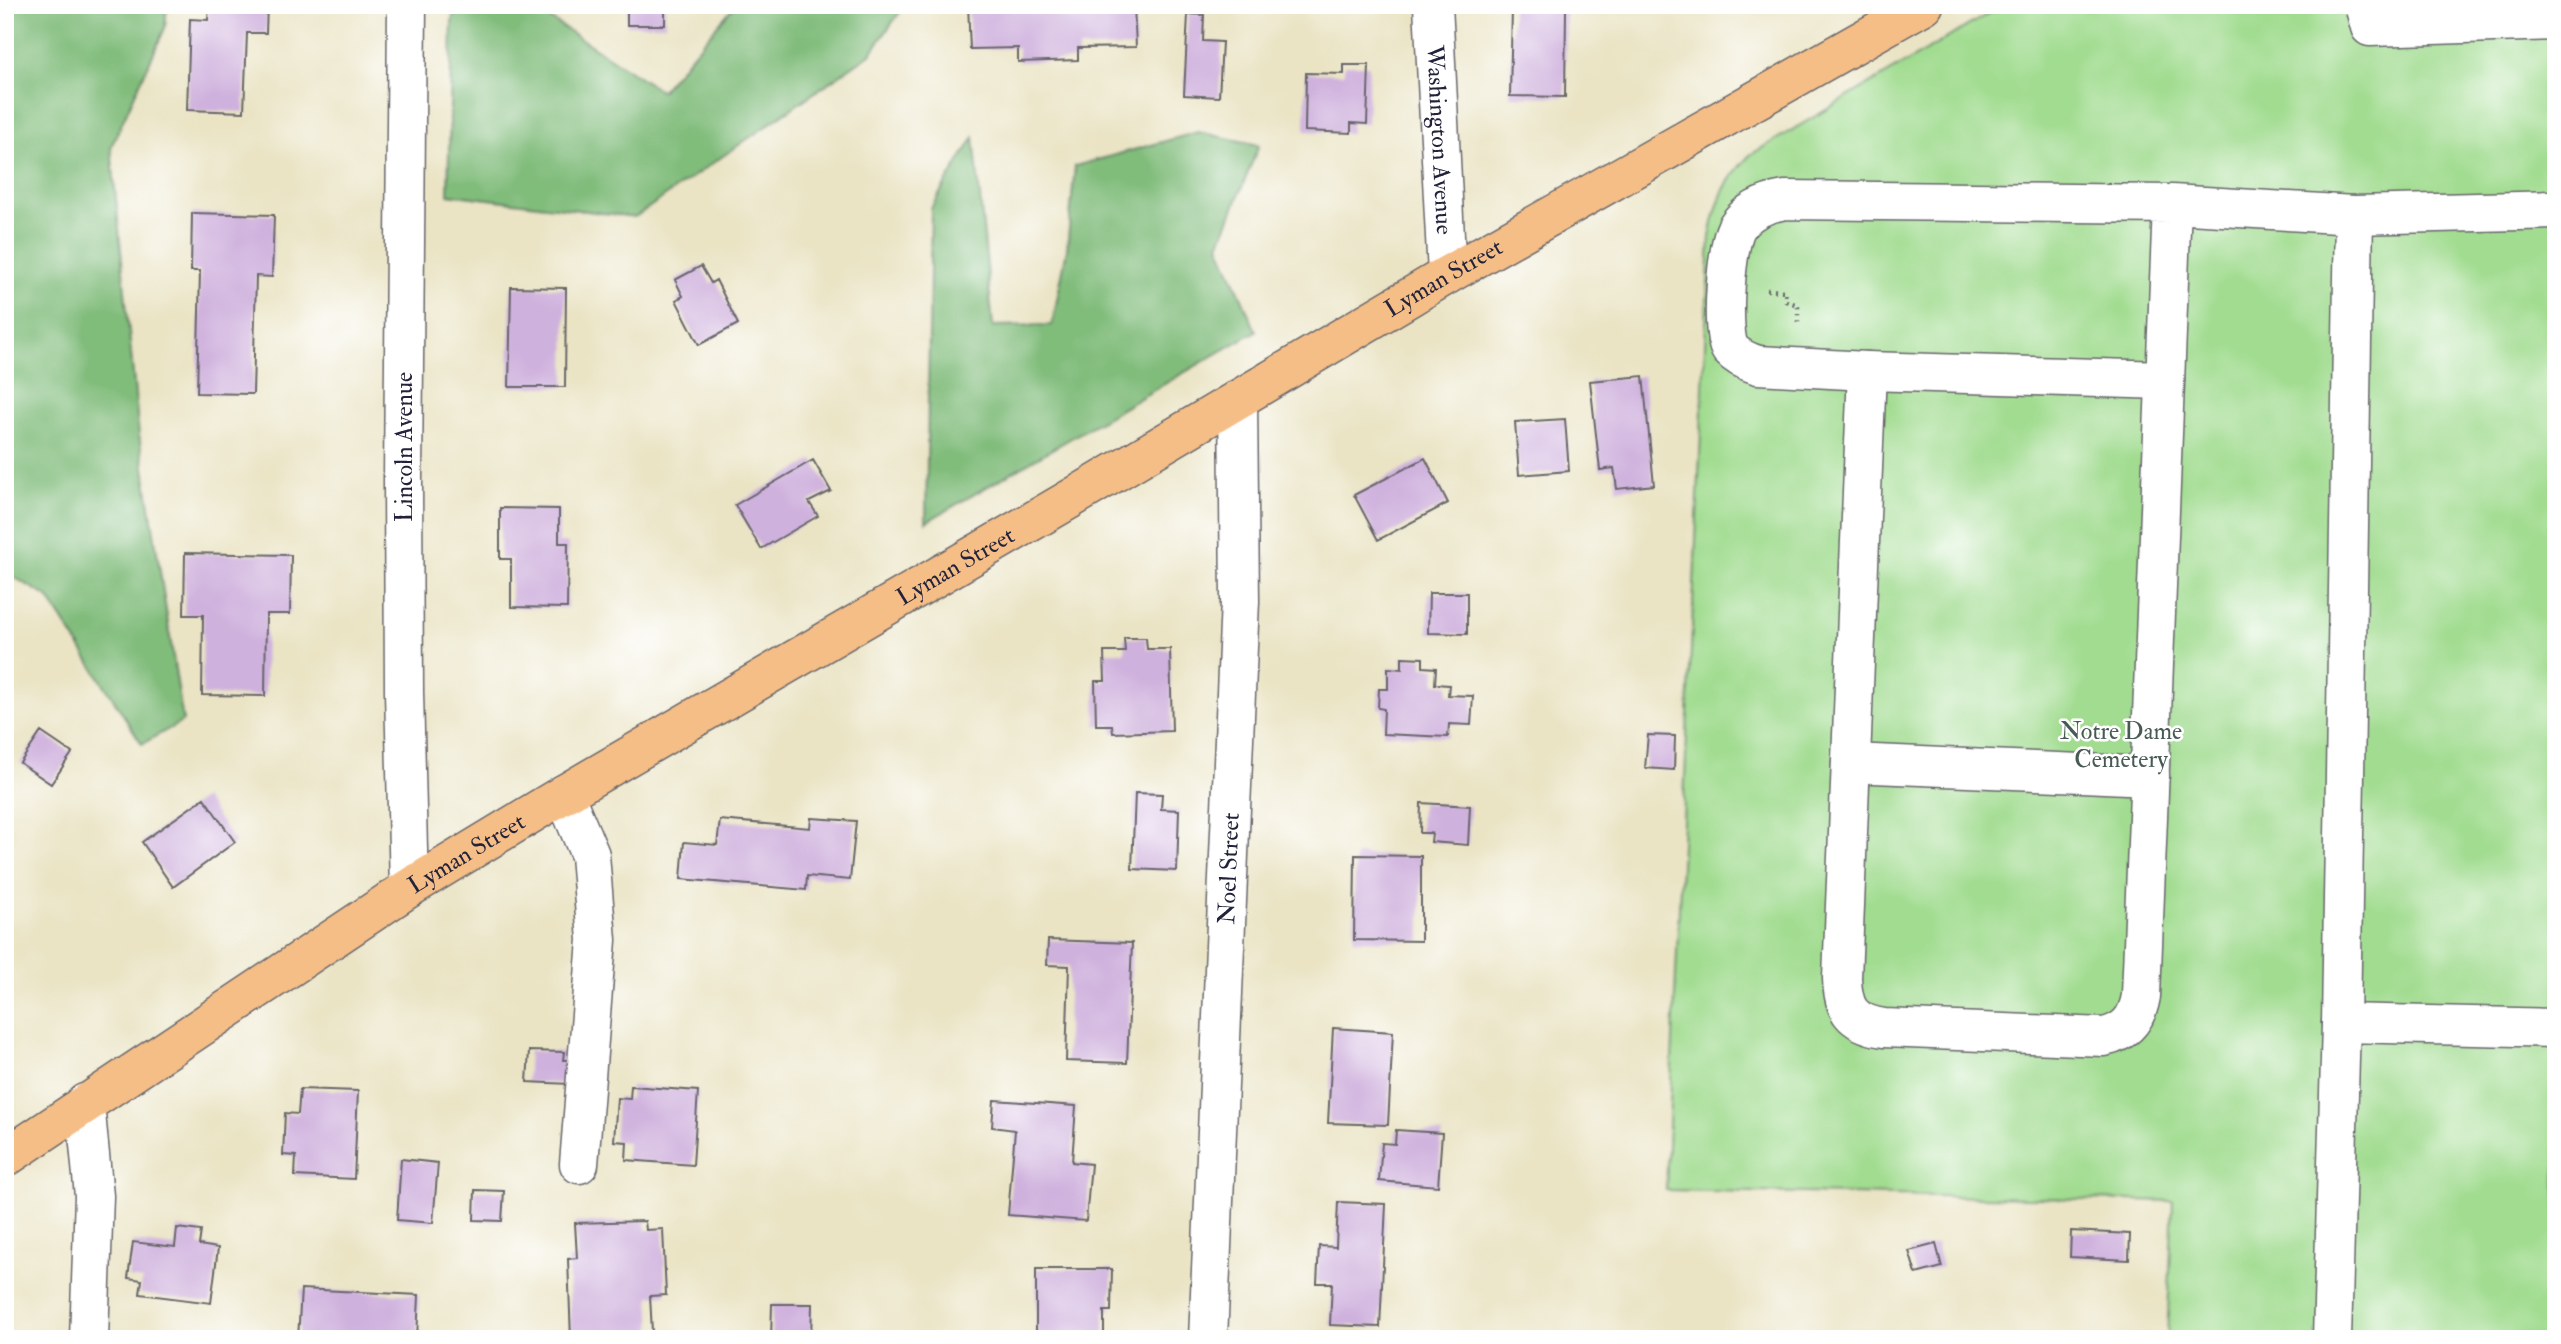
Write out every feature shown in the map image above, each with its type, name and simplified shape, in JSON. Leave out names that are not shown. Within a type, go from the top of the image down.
[{"type":"main road","name":"Lyman Street","points":[[5,1158],[85,1102],[409,888],[564,794],[998,542],[1447,275],[1924,5]]},
{"type":"street","name":"Lincoln Avenue","points":[[407,5],[403,505],[409,888]]},
{"type":"street","name":"Washington Avenue","points":[[1433,5],[1447,275]]},
{"type":"street","points":[[2364,5],[2370,27],[2556,21]]},
{"type":"street","points":[[2165,380],[1796,368],[1748,362],[1730,348],[1725,327],[1728,247],[1734,230],[1747,215],[1778,201],[2172,204],[2354,215],[2556,210]]},
{"type":"street","points":[[1867,371],[1842,993],[1845,1005],[1861,1023],[1884,1028],[2104,1037],[2123,1031],[2139,1010],[2141,996],[2172,204]]},
{"type":"street","points":[[2332,1339],[2341,1023],[2354,215]]},
{"type":"street","name":"Noel Street","points":[[1208,1339],[1240,601],[1238,399]]},
{"type":"street","points":[[1851,763],[2150,776]]},
{"type":"street","points":[[564,794],[590,855],[597,940],[579,1164]]},
{"type":"street","points":[[2341,1023],[2556,1027]]},
{"type":"street","points":[[85,1102],[94,1196],[89,1339]]},
{"type":"path","points":[[1726,289],[1785,291],[1786,301],[1798,305],[1796,368]]},
{"type":"green space","points":[[5,5],[167,5],[165,28],[111,147],[139,435],[183,721],[142,744],[48,597],[5,572]]},
{"type":"green space","points":[[455,5],[529,5],[661,91],[735,5],[905,5],[870,54],[635,217],[448,194],[452,22]]},
{"type":"green space","name":"Notre Dame Cemetery","points":[[2003,5],[2556,5],[2556,1339],[2167,1339],[2173,1201],[1666,1190],[1710,237],[1715,213],[1727,183],[1750,155]]},
{"type":"green space","points":[[1198,132],[1259,145],[1219,245],[1256,331],[926,522],[931,208],[974,137],[993,326],[1052,325],[1067,249],[1075,166]]},
{"type":"building","points":[[209,5],[267,5],[266,33],[247,33],[244,112],[187,110],[190,19],[208,20]]},
{"type":"building","points":[[627,5],[665,5],[665,25],[627,25]]},
{"type":"building","points":[[968,5],[1134,5],[1136,47],[1078,48],[1078,60],[1018,62],[1018,48],[970,49]]},
{"type":"building","points":[[1512,9],[1566,9],[1565,97],[1510,96]]},
{"type":"building","points":[[1188,14],[1204,15],[1203,41],[1222,42],[1219,97],[1184,95]]},
{"type":"building","points":[[1344,65],[1369,65],[1367,124],[1351,123],[1351,133],[1305,131],[1306,73],[1344,74]]},
{"type":"building","points":[[192,213],[274,215],[272,277],[256,276],[253,394],[197,393],[200,271],[191,271]]},
{"type":"building","points":[[701,266],[711,283],[716,280],[738,324],[699,345],[676,300],[683,296],[675,280]]},
{"type":"building","points":[[511,287],[566,288],[565,387],[509,387]]},
{"type":"building","points":[[1643,376],[1654,485],[1617,489],[1614,468],[1600,470],[1590,381]]},
{"type":"building","points":[[1565,419],[1569,471],[1519,475],[1515,422]]},
{"type":"building","points":[[1425,458],[1448,503],[1378,540],[1354,495]]},
{"type":"building","points":[[813,460],[831,491],[809,502],[818,516],[761,549],[735,505]]},
{"type":"building","points":[[500,508],[559,509],[559,543],[568,543],[567,608],[511,607],[511,559],[500,559]]},
{"type":"building","points":[[185,553],[291,555],[290,614],[266,614],[265,696],[202,695],[203,615],[184,615]]},
{"type":"building","points":[[1429,593],[1467,593],[1467,634],[1428,633]]},
{"type":"building","points":[[1124,638],[1146,638],[1147,649],[1170,649],[1172,731],[1113,733],[1112,725],[1096,725],[1095,681],[1105,681],[1104,652],[1125,652]]},
{"type":"building","points":[[1402,657],[1423,658],[1423,667],[1436,668],[1435,684],[1449,685],[1448,695],[1473,696],[1471,725],[1449,724],[1448,737],[1383,734],[1384,709],[1378,708],[1379,689],[1388,689],[1388,668],[1402,669]]},
{"type":"building","points":[[41,732],[72,753],[51,784],[20,763]]},
{"type":"building","points":[[1648,735],[1675,736],[1674,770],[1645,768]]},
{"type":"building","points":[[1135,793],[1162,794],[1161,809],[1179,810],[1177,871],[1132,869]]},
{"type":"building","points":[[204,798],[235,842],[173,887],[142,842]]},
{"type":"building","points":[[1421,803],[1470,806],[1468,845],[1431,842],[1432,833],[1420,833]]},
{"type":"building","points":[[811,818],[856,821],[850,880],[807,876],[806,890],[681,879],[684,842],[717,845],[720,820],[810,828]]},
{"type":"building","points":[[1355,855],[1421,856],[1421,941],[1354,940]]},
{"type":"building","points":[[1048,940],[1132,943],[1127,1063],[1066,1061],[1069,966],[1047,965]]},
{"type":"building","points":[[1333,1028],[1393,1032],[1388,1125],[1328,1123]]},
{"type":"building","points":[[529,1051],[564,1052],[563,1060],[571,1060],[570,1084],[527,1082]]},
{"type":"building","points":[[631,1086],[698,1091],[693,1165],[626,1160],[627,1142],[614,1141],[617,1098],[630,1099]]},
{"type":"building","points":[[300,1089],[358,1091],[354,1179],[295,1176],[296,1156],[283,1155],[285,1113],[298,1114]]},
{"type":"building","points":[[994,1100],[1076,1106],[1072,1162],[1091,1164],[1086,1221],[1008,1215],[1015,1130],[992,1127]]},
{"type":"building","points":[[1396,1130],[1442,1133],[1438,1186],[1379,1181],[1382,1143],[1395,1144]]},
{"type":"building","points":[[401,1159],[438,1163],[433,1223],[397,1220]]},
{"type":"building","points":[[475,1190],[504,1191],[502,1221],[474,1220]]},
{"type":"building","points":[[1338,1202],[1386,1204],[1380,1327],[1330,1325],[1332,1283],[1317,1283],[1319,1246],[1336,1247]]},
{"type":"building","points":[[645,1221],[646,1230],[663,1229],[666,1295],[650,1296],[652,1332],[644,1332],[645,1339],[571,1339],[568,1259],[577,1258],[575,1223]]},
{"type":"building","points":[[177,1228],[201,1231],[199,1245],[218,1248],[211,1303],[140,1294],[142,1280],[128,1278],[133,1242],[175,1247]]},
{"type":"building","points":[[2071,1231],[2130,1234],[2129,1260],[2070,1257]]},
{"type":"building","points":[[1936,1244],[1942,1267],[1916,1274],[1909,1251]]},
{"type":"building","points":[[1036,1269],[1112,1269],[1111,1311],[1104,1311],[1104,1339],[1036,1339]]},
{"type":"building","points":[[301,1289],[419,1295],[417,1339],[298,1339]]},
{"type":"building","points":[[772,1304],[812,1304],[811,1339],[771,1339]]}]
